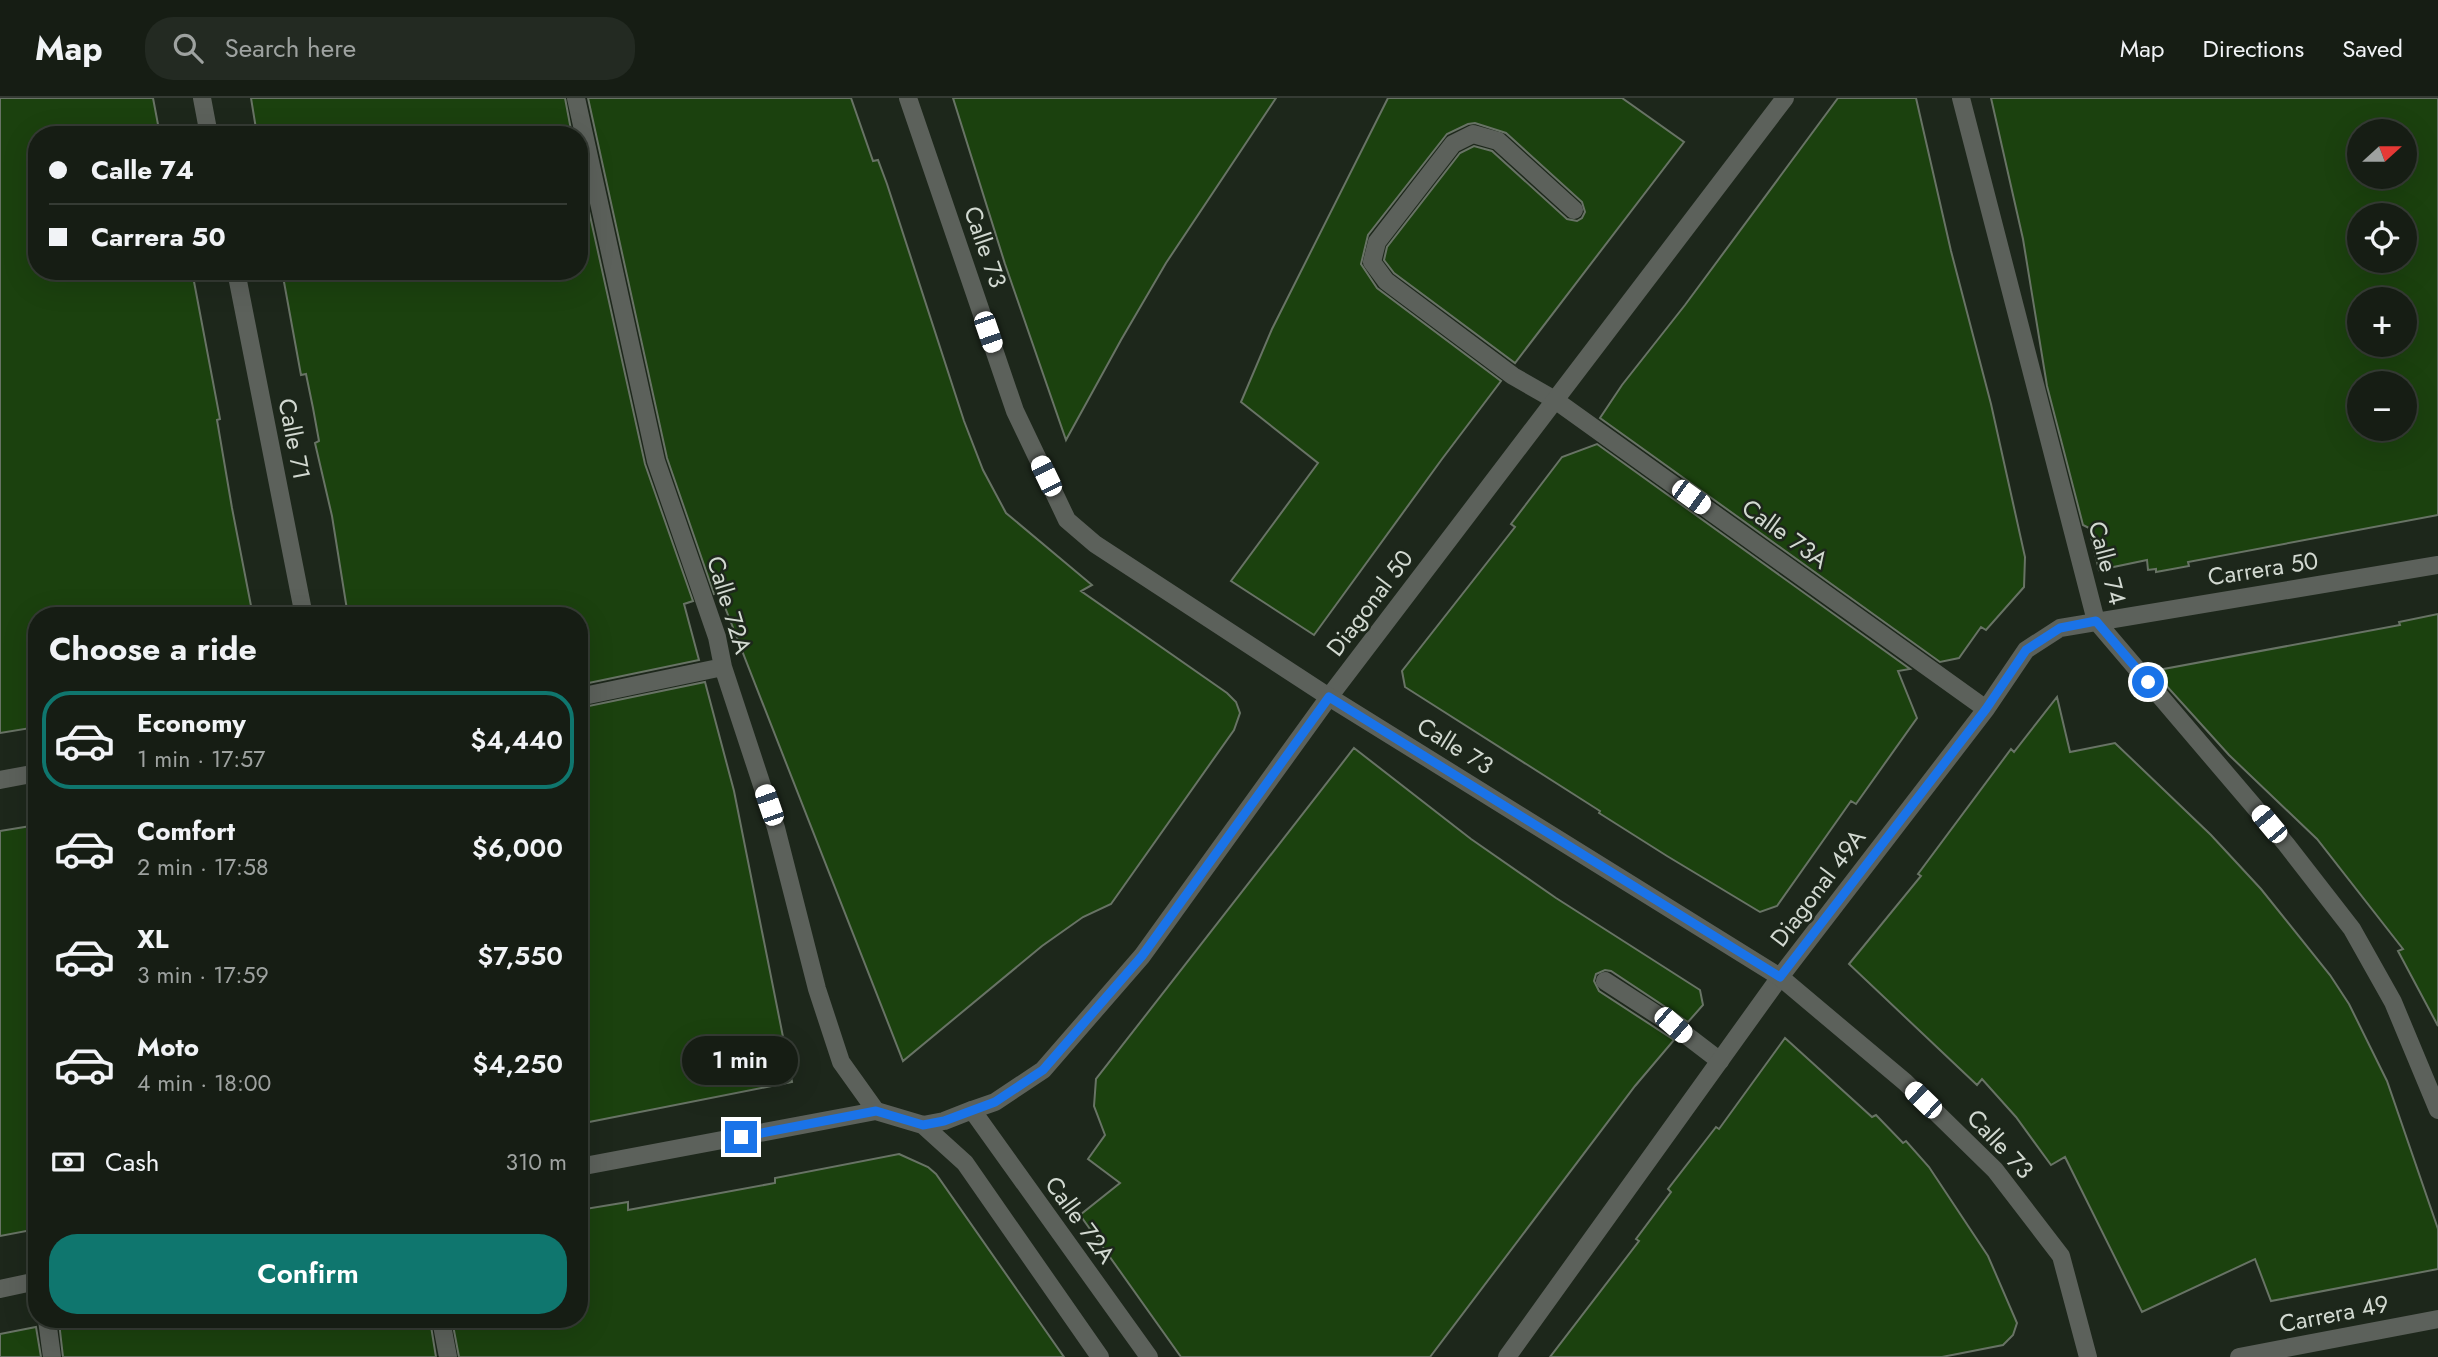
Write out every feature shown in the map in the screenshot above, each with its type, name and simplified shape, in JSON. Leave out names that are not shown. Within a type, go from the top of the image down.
[{"type":"street","points":[[202,98],[207,126]]},
{"type":"street","name":"Calle 72A","points":[[576,98],[582,126]]},
{"type":"street","name":"Calle 73","points":[[908,98],[1015,411],[1067,520],[1095,544],[1329,697],[1780,977],[1905,1082],[1995,1170],[2061,1256],[2088,1357]]},
{"type":"street","name":"Diagonal 50","points":[[972,1110],[995,1102],[1043,1070],[1142,956],[1329,697],[1785,98]]},
{"type":"street","name":"Calle 74","points":[[1961,98],[2096,621],[2286,844],[2352,929],[2393,1002],[2438,1110]]},
{"type":"street","name":"Calle 73A","points":[[1574,210],[1498,142],[1473,134],[1453,144],[1377,242],[1372,262],[1386,281],[1513,376],[1555,400],[1986,709]]},
{"type":"street","name":"Calle 72A","points":[[588,152],[656,461],[717,638],[723,667],[776,828],[817,989],[841,1062],[876,1111]]},
{"type":"street","name":"Calle 71","points":[[238,280],[302,607]]},
{"type":"street","name":"Carrera 50","points":[[2096,621],[2438,565]]},
{"type":"street","name":"Diagonal 49A","points":[[1507,1357],[1780,977],[1986,709],[2026,650],[2060,628],[2096,621]]},
{"type":"street","points":[[588,695],[723,667]]},
{"type":"street","points":[[0,780],[28,775]]},
{"type":"street","points":[[1605,981],[1673,1025],[1720,1061]]},
{"type":"street","points":[[923,1125],[944,1121],[972,1110]]},
{"type":"street","name":"Calle 72A","points":[[972,1110],[1149,1357]]},
{"type":"street","points":[[588,1165],[876,1111],[923,1125],[965,1163],[1100,1357]]},
{"type":"street","points":[[0,1289],[28,1283]]},
{"type":"street","name":"Carrera 49","points":[[2239,1357],[2291,1352],[2438,1319]]},
{"type":"street","points":[[48,1328],[52,1357]]},
{"type":"street","points":[[443,1328],[448,1357]]},
{"type":"building","points":[[0,98],[153,98],[158,126],[28,126],[28,280],[194,280],[251,607],[28,607],[28,728],[0,733]]},
{"type":"building","points":[[251,98],[565,98],[570,126],[256,126]]},
{"type":"building","points":[[588,98],[851,98],[873,161],[878,160],[887,184],[964,421],[983,470],[1006,513],[1092,585],[1081,591],[1227,693],[1236,702],[1240,713],[1234,730],[1111,904],[1083,917],[1042,946],[903,1061],[719,592],[714,594],[667,458]]},
{"type":"building","points":[[953,98],[1276,98],[1166,263],[1066,440],[1005,264]]},
{"type":"building","points":[[1388,98],[1622,98],[1684,142],[1515,363],[1394,273],[1384,260],[1387,247],[1460,153],[1474,146],[1492,151],[1567,219],[1577,221],[1582,218],[1585,212],[1582,202],[1506,133],[1475,123],[1447,134],[1368,235],[1361,264],[1377,288],[1501,381],[1314,635],[1231,581],[1318,463],[1241,402],[1272,329]]},
{"type":"building","points":[[1838,98],[1916,98],[1951,251],[1991,404],[2025,557],[2024,587],[1986,630],[1981,627],[1959,658],[1940,662],[1600,418]]},
{"type":"building","points":[[1991,98],[2438,98],[2438,515],[2188,562],[2189,566],[2156,572],[2156,569],[2148,570],[2147,560],[2099,570],[2089,528],[2083,525],[2047,386],[2023,239]]},
{"type":"building","points":[[588,207],[645,464],[693,601],[684,604],[699,660],[588,683],[588,607],[347,607],[332,516],[315,443],[319,441],[313,408],[306,374],[301,375],[284,280],[588,280]]},
{"type":"building","points":[[1597,444],[1910,669],[1898,671],[1917,718],[1856,804],[1851,801],[1777,906],[1760,912],[1599,813],[1600,811],[1405,687],[1402,671],[1515,527],[1511,524],[1562,457]]},
{"type":"building","points":[[2438,614],[2438,1026],[2398,951],[2403,949],[2317,839],[2229,755],[2153,671],[2400,625],[2399,622]]},
{"type":"building","points":[[705,682],[734,791],[792,1082],[588,1122],[588,706]]},
{"type":"building","points":[[2057,697],[2070,752],[2115,743],[2211,835],[2261,889],[2330,975],[2349,1004],[2387,1081],[2438,1229],[2438,1269],[2271,1301],[2255,1259],[2142,1312],[2065,1157],[2051,1165],[2016,1117],[1982,1079],[1977,1085],[1849,964],[1921,876],[1918,874],[2011,749],[2014,752]]},
{"type":"building","points":[[1354,748],[1471,839],[1556,898],[1700,990],[1703,1005],[1688,1022],[1611,971],[1605,970],[1596,974],[1594,981],[1599,991],[1674,1040],[1635,1086],[1430,1357],[1181,1357],[1080,1215],[1120,1183],[1088,1159],[1105,1135],[1094,1106],[1096,1079]]},
{"type":"building","points":[[28,826],[28,1231],[0,1236],[0,831]]},
{"type":"building","points":[[1785,1038],[1872,1117],[1876,1115],[1903,1143],[1906,1141],[1929,1167],[1988,1256],[2017,1323],[2013,1335],[2003,1345],[1942,1357],[1550,1357],[1639,1241],[1636,1239],[1671,1192],[1668,1189],[1716,1127],[1719,1129]]},
{"type":"building","points":[[899,1154],[928,1167],[936,1174],[1064,1357],[459,1357],[454,1328],[588,1328],[588,1209],[628,1202],[628,1210],[775,1183],[775,1178]]},
{"type":"building","points":[[36,1328],[41,1357],[0,1357],[0,1334]]},
{"type":"building","points":[[60,1328],[431,1328],[436,1357],[63,1357]]},
{"type":"route","points":[[741,1137],[876,1111],[923,1125],[944,1121],[995,1102],[1027,1082],[1060,1052],[1142,956],[1329,697],[1780,977],[1986,709],[2026,650],[2060,628],[2096,621],[2148,682]]}]
